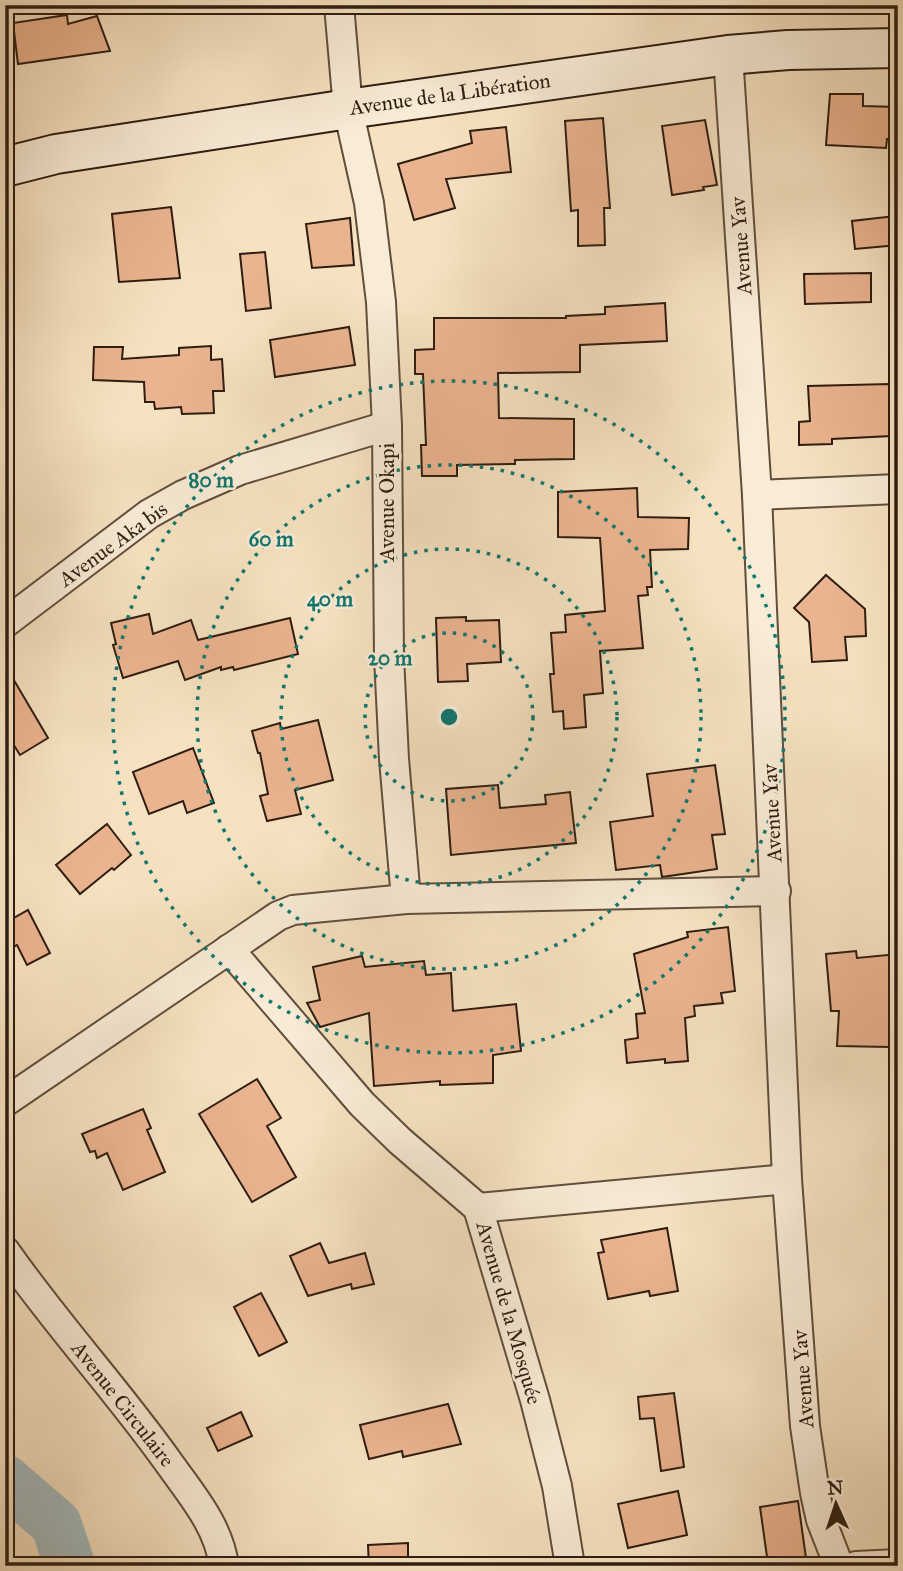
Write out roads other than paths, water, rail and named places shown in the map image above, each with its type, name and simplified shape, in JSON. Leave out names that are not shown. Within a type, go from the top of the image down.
[{"type":"street","name":"Avenue Okapi","points":[[339,5],[348,109],[369,202],[381,302],[387,426],[388,657],[406,899]]},
{"type":"street","name":"Avenue de la Libération","points":[[5,167],[56,154],[728,55],[788,50],[898,48]]},
{"type":"street","name":"Avenue Yav","points":[[728,55],[757,495],[788,1179],[806,1426],[814,1493],[821,1520],[839,1566]]},
{"type":"street","name":"Avenue Aka bis","points":[[5,623],[149,514],[183,495],[240,470],[387,426]]},
{"type":"street","points":[[757,495],[898,489]]},
{"type":"street","points":[[5,1102],[278,916],[293,910],[406,899],[776,891]]},
{"type":"street","name":"Avenue de la Mosquée","points":[[229,950],[362,1104],[400,1141],[478,1208],[535,1400],[557,1486],[570,1566]]},
{"type":"street","points":[[478,1208],[788,1179]]},
{"type":"street","name":"Avenue Circulaire","points":[[5,1251],[46,1309],[141,1423],[205,1514],[215,1534],[224,1566]]},
{"type":"street","points":[[856,1566],[898,1564]]},
{"type":"waterway","points":[[5,1480],[56,1524],[70,1566]]}]
